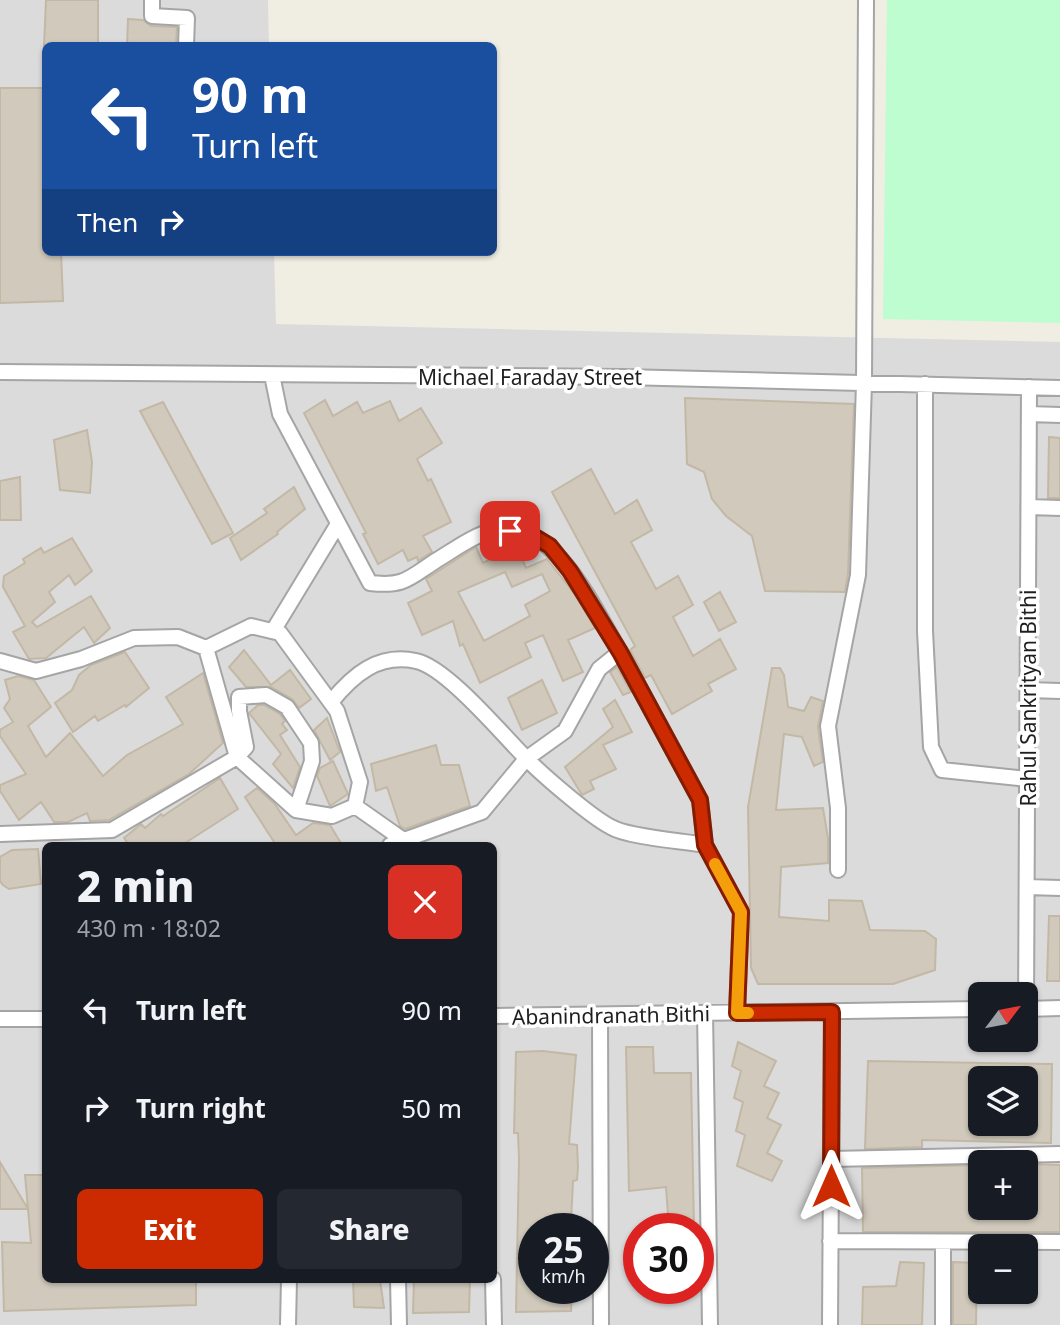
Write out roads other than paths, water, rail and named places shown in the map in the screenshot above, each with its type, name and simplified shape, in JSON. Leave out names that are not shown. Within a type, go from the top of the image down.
[{"type":"street","points":[[152,0],[152,16],[187,18],[186,42]]},
{"type":"street","points":[[838,870],[838,808],[828,726],[858,575],[864,383],[866,0]]},
{"type":"street","name":"Michael Faraday Street","points":[[0,372],[623,377],[1060,388]]},
{"type":"street","points":[[272,375],[280,414],[370,583],[396,586],[466,542],[496,530],[525,531],[550,546],[570,571],[620,652],[700,800],[705,845],[741,912],[737,1013]]},
{"type":"street","points":[[925,384],[925,631],[931,747],[942,770],[1027,779]]},
{"type":"street","name":"Rahul Sankrityan Bithi","points":[[1026,982],[1029,387]]},
{"type":"street","points":[[1029,414],[1060,415]]},
{"type":"street","points":[[1029,507],[1060,508]]},
{"type":"street","points":[[273,631],[338,524]]},
{"type":"street","points":[[0,661],[36,671],[81,659],[134,638],[178,637],[206,648],[251,626],[280,633],[337,711],[360,782],[355,806]]},
{"type":"street","points":[[206,648],[237,757],[296,810],[332,816],[355,806]]},
{"type":"street","points":[[355,806],[408,842],[482,812],[526,758],[565,731],[599,669],[620,652]]},
{"type":"street","points":[[331,702],[352,677],[379,661],[416,661],[430,667],[479,708],[526,758],[612,828],[705,845]]},
{"type":"street","points":[[1028,690],[1060,691]]},
{"type":"street","points":[[0,834],[112,830],[237,757],[246,747],[239,697],[266,695],[287,707],[313,750],[296,810]]},
{"type":"street","points":[[112,830],[113,842]]},
{"type":"street","points":[[1027,887],[1060,888]]},
{"type":"street","points":[[1038,1009],[1060,1008]]},
{"type":"street","name":"Abanindranath Bithi","points":[[497,1016],[968,1009]]},
{"type":"street","points":[[830,1325],[832,1012]]},
{"type":"street","points":[[705,1013],[710,1325]]},
{"type":"street","points":[[600,1015],[601,1325]]},
{"type":"street","points":[[4,1019],[42,1020]]},
{"type":"street","points":[[831,1159],[1060,1154]]},
{"type":"street","points":[[830,1241],[1060,1242]]},
{"type":"street","points":[[943,1242],[943,1325]]},
{"type":"street","points":[[288,1325],[289,1283]]},
{"type":"street","points":[[398,1283],[399,1325]]},
{"type":"street","points":[[493,1283],[494,1325]]}]
